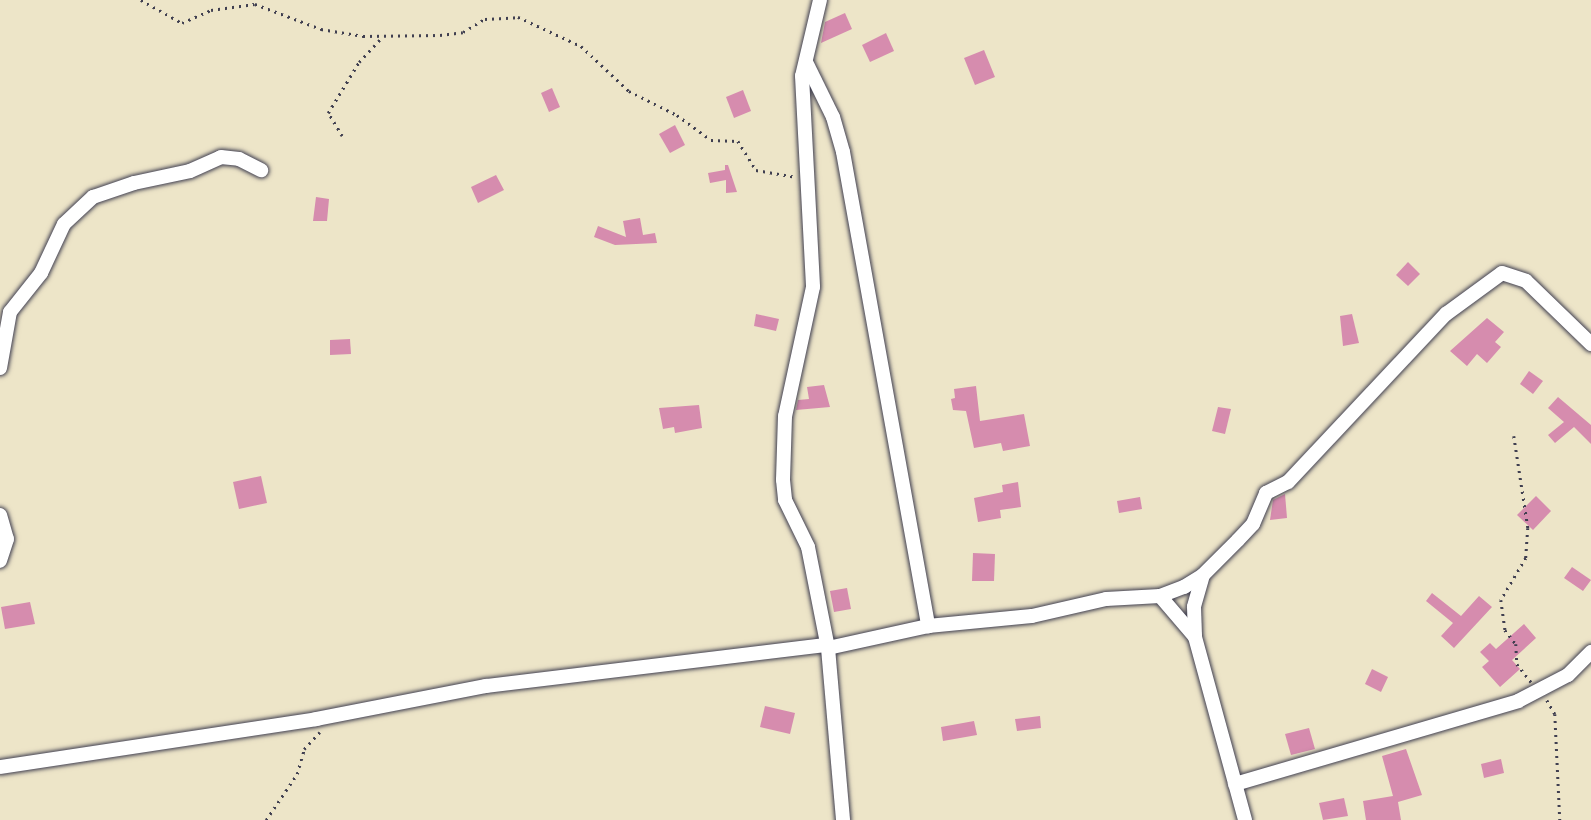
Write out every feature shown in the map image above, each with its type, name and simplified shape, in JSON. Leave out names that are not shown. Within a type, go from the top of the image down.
[{"type":"street","points":[[820,0],[802,92],[813,287],[785,416],[783,480],[785,500],[808,547],[828,646],[843,820]]},
{"type":"street","points":[[806,62],[833,117],[843,152],[928,626]]},
{"type":"street","points":[[0,368],[10,312],[41,273],[64,223],[93,197],[134,183],[190,171],[220,157],[239,159],[261,170]]},
{"type":"street","points":[[0,767],[316,719],[486,686],[828,646],[928,626],[1032,616],[1106,599],[1160,596],[1203,575],[1253,524],[1266,493],[1288,482],[1446,314],[1491,278],[1503,273],[1526,281],[1591,344]]},
{"type":"street","points":[[0,515],[7,539],[0,561]]},
{"type":"street","points":[[1203,575],[1194,607],[1195,637],[1245,820]]},
{"type":"street","points":[[1160,596],[1195,637]]},
{"type":"street","points":[[1234,784],[1476,716],[1541,690],[1568,675],[1591,652]]},
{"type":"path","points":[[141,0],[182,23],[211,10],[255,4],[321,29],[383,36],[463,32],[485,19],[518,17],[581,46],[629,91],[677,114],[711,140],[738,141],[756,170],[806,178]]},
{"type":"path","points":[[342,136],[328,113],[359,62],[383,36]]},
{"type":"path","points":[[1514,436],[1528,528],[1526,558],[1501,600],[1502,620],[1516,644],[1517,664],[1541,690],[1555,713],[1559,820]]},
{"type":"path","points":[[267,820],[297,774],[304,749],[325,725]]},
{"type":"building","points":[[845,13],[852,29],[821,43],[825,22]]},
{"type":"building","points":[[886,33],[894,51],[870,62],[862,45]]},
{"type":"building","points":[[984,50],[995,77],[975,85],[964,58]]},
{"type":"building","points":[[552,88],[560,107],[549,112],[541,93]]},
{"type":"building","points":[[743,90],[751,111],[734,118],[726,97]]},
{"type":"building","points":[[675,125],[685,145],[670,153],[659,134]]},
{"type":"building","points":[[725,165],[728,165],[737,192],[726,193],[726,180],[710,183],[708,173],[725,170]]},
{"type":"building","points":[[496,175],[504,190],[478,203],[471,187]]},
{"type":"building","points":[[316,197],[329,199],[327,221],[313,221]]},
{"type":"building","points":[[640,218],[643,235],[655,233],[657,243],[615,245],[594,237],[598,226],[626,237],[623,221]]},
{"type":"building","points":[[1408,262],[1420,274],[1408,286],[1396,275]]},
{"type":"building","points":[[756,314],[779,319],[776,331],[754,326]]},
{"type":"building","points":[[1352,314],[1359,343],[1343,346],[1340,316]]},
{"type":"building","points":[[1487,318],[1504,332],[1495,342],[1501,347],[1487,363],[1477,354],[1467,366],[1450,351]]},
{"type":"building","points":[[350,339],[351,354],[330,355],[330,340]]},
{"type":"building","points":[[1529,371],[1543,381],[1533,394],[1520,384]]},
{"type":"building","points":[[824,385],[830,407],[796,410],[798,400],[809,399],[807,387]]},
{"type":"building","points":[[976,386],[980,421],[1024,414],[1030,446],[1003,451],[1001,443],[974,448],[966,411],[953,410],[951,399],[955,398],[954,389]]},
{"type":"building","points":[[1558,397],[1591,425],[1591,444],[1574,427],[1555,443],[1548,435],[1564,422],[1548,408]]},
{"type":"building","points":[[699,405],[702,428],[675,433],[674,427],[663,429],[659,408]]},
{"type":"building","points":[[1218,407],[1231,409],[1225,434],[1212,431]]},
{"type":"building","points":[[261,476],[267,503],[239,509],[233,482]]},
{"type":"building","points":[[1018,482],[1021,507],[1000,510],[1001,518],[978,522],[974,498],[1003,492],[1002,485]]},
{"type":"building","points":[[1285,494],[1287,518],[1270,520],[1273,500]]},
{"type":"building","points":[[1536,496],[1551,511],[1533,530],[1517,515]]},
{"type":"building","points":[[1140,497],[1142,509],[1119,513],[1117,501]]},
{"type":"building","points":[[973,553],[995,554],[994,581],[972,581]]},
{"type":"building","points":[[1572,567],[1591,580],[1583,591],[1564,578]]},
{"type":"building","points":[[847,588],[851,609],[834,612],[830,591]]},
{"type":"building","points":[[1432,593],[1461,616],[1479,596],[1492,607],[1454,648],[1441,636],[1453,623],[1426,601]]},
{"type":"building","points":[[30,602],[35,624],[5,629],[1,607]]},
{"type":"building","points":[[1524,624],[1536,638],[1512,660],[1520,669],[1500,687],[1482,667],[1489,661],[1480,652],[1490,643],[1496,649]]},
{"type":"building","points":[[1372,669],[1388,677],[1381,692],[1365,684]]},
{"type":"building","points":[[765,706],[795,713],[790,734],[760,727]]},
{"type":"building","points":[[1040,716],[1041,728],[1017,731],[1015,719]]},
{"type":"building","points":[[974,721],[977,735],[943,741],[941,727]]},
{"type":"building","points":[[1309,728],[1315,749],[1291,755],[1285,734]]},
{"type":"building","points":[[1406,749],[1422,795],[1398,802],[1401,820],[1366,820],[1363,801],[1393,796],[1382,756]]},
{"type":"building","points":[[1501,759],[1504,773],[1484,778],[1481,764]]},
{"type":"building","points":[[1344,798],[1348,816],[1323,820],[1319,803]]}]
